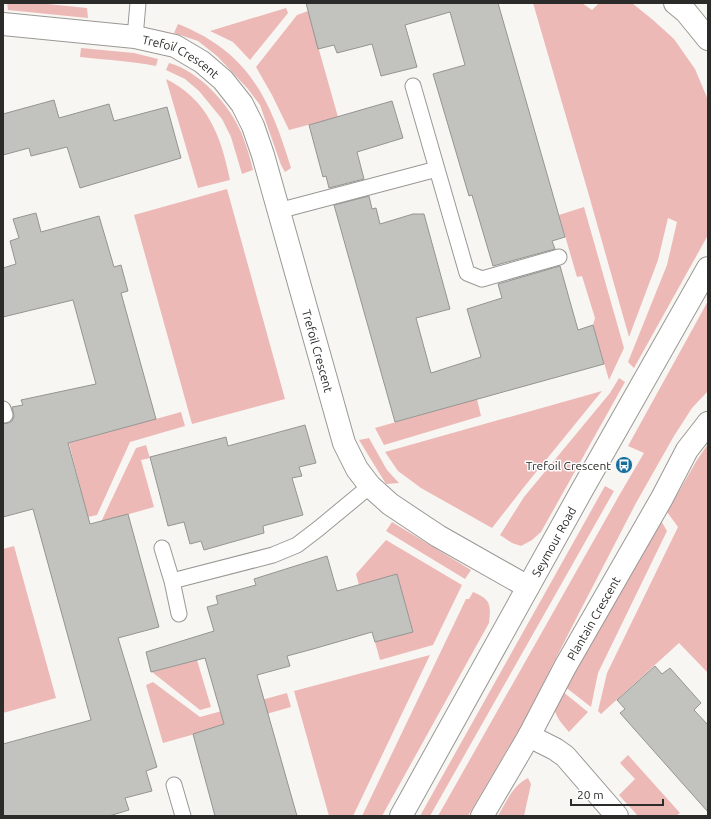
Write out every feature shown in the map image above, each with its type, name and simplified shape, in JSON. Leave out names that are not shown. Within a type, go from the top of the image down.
[{"type":"street","points":[[675,3],[686,12],[708,39]]},
{"type":"street","name":"Trefoil Crescent","points":[[3,24],[135,37],[175,46],[202,62],[223,80],[242,104],[253,126],[344,443],[357,469],[370,486],[390,504],[412,520],[528,587]]},
{"type":"street","name":"Seymour Road","points":[[401,816],[708,268]]},
{"type":"street","name":"Plantain Crescent","points":[[482,816],[529,736],[565,667],[688,450],[708,423]]},
{"type":"street","points":[[529,736],[555,749],[565,756],[617,816]]},
{"type":"lane","name":"Trefoil Crescent","points":[[135,37],[138,3]]},
{"type":"lane","points":[[413,86],[467,273],[482,279],[558,257]]},
{"type":"lane","points":[[278,211],[437,169]]},
{"type":"lane","points":[[172,581],[273,555],[297,545],[318,530],[370,486]]},
{"type":"lane","points":[[162,548],[172,581],[179,614]]},
{"type":"lane","points":[[174,785],[183,816]]},
{"type":"shaded area","points":[[7,3],[38,3],[87,8],[88,18],[8,10]]},
{"type":"shaded area","points":[[533,3],[582,3],[592,10],[598,4],[597,3],[632,3],[674,39],[695,69],[708,100],[708,235],[634,368],[628,362],[667,265],[677,222],[668,218],[658,260],[629,337]]},
{"type":"shaded area","points":[[286,8],[288,13],[250,60],[233,42],[210,31]]},
{"type":"shaded area","points":[[308,11],[338,117],[289,130],[256,67],[297,15]]},
{"type":"shaded area","points":[[178,24],[202,35],[223,49],[239,64],[253,81],[265,99],[283,143],[291,168],[285,172],[281,165],[260,105],[248,89],[217,56],[198,41],[174,33]]},
{"type":"shaded area","points":[[81,48],[134,53],[158,59],[156,66],[80,57]]},
{"type":"shaded area","points":[[169,63],[191,73],[212,90],[221,100],[236,121],[248,151],[253,170],[242,174],[231,137],[222,119],[199,91],[185,79],[166,70]]},
{"type":"shaded area","points":[[166,79],[192,97],[210,121],[217,134],[230,180],[198,188]]},
{"type":"shaded area","points":[[227,189],[285,399],[192,424],[134,215]]},
{"type":"shaded area","points":[[584,207],[624,348],[609,380],[593,325],[595,318],[582,276],[577,277],[559,215]]},
{"type":"shaded area","points":[[708,301],[708,391],[692,408],[674,436],[636,503],[524,721],[468,816],[438,816],[644,453],[628,446]]},
{"type":"shaded area","points":[[619,378],[625,382],[541,532],[532,540],[521,546],[512,543],[500,535],[524,497],[610,393]]},
{"type":"shaded area","points":[[602,391],[492,528],[421,488],[398,471],[385,452]]},
{"type":"shaded area","points":[[477,399],[481,416],[384,445],[375,428]]},
{"type":"shaded area","points":[[181,412],[185,426],[130,442],[97,515],[88,517],[69,443]]},
{"type":"shaded area","points":[[369,438],[387,470],[399,483],[386,484],[359,440]]},
{"type":"shaded area","points":[[708,444],[708,673],[679,643],[601,714],[598,711],[607,673],[678,527],[667,512]]},
{"type":"shaded area","points":[[146,445],[150,458],[141,460],[154,507],[101,522],[136,448]]},
{"type":"shaded area","points":[[605,486],[614,491],[430,816],[420,816]]},
{"type":"shaded area","points":[[660,519],[667,531],[598,673],[591,707],[564,686]]},
{"type":"shaded area","points":[[392,522],[471,570],[465,579],[386,531]]},
{"type":"shaded area","points":[[386,540],[462,585],[433,645],[380,660],[375,642],[413,631],[397,575],[359,585],[356,574]]},
{"type":"shaded area","points":[[14,546],[56,698],[3,713],[3,549]]},
{"type":"shaded area","points":[[473,592],[483,597],[488,603],[490,607],[489,623],[382,816],[362,816],[466,599],[469,599]]},
{"type":"shaded area","points":[[430,655],[353,816],[329,816],[294,691]]},
{"type":"shaded area","points":[[197,660],[211,707],[200,710],[152,672]]},
{"type":"shaded area","points":[[153,682],[200,717],[287,693],[291,707],[163,743],[146,685]]},
{"type":"shaded area","points":[[562,691],[588,712],[569,732],[559,719],[554,707]]},
{"type":"shaded area","points":[[628,755],[680,813],[676,816],[638,816],[619,795],[635,779],[620,763]]},
{"type":"shaded area","points":[[528,778],[531,784],[524,816],[498,816],[514,789]]},
{"type":"building","points":[[306,3],[498,3],[565,237],[552,241],[555,249],[493,266],[472,195],[469,196],[433,74],[465,65],[450,12],[405,25],[417,67],[381,76],[372,44],[337,53],[334,45],[318,49]]},
{"type":"building","points":[[54,100],[59,118],[109,104],[114,121],[167,107],[181,158],[80,188],[67,147],[31,156],[29,148],[3,155],[3,114]]},
{"type":"building","points":[[392,101],[403,138],[357,152],[364,179],[329,188],[326,176],[323,177],[309,125]]},
{"type":"building","points":[[369,196],[372,209],[376,208],[380,224],[413,214],[424,214],[450,309],[416,318],[431,373],[481,357],[467,309],[502,298],[498,284],[560,266],[578,330],[593,325],[604,364],[395,422],[334,205]]},
{"type":"building","points":[[36,213],[41,232],[99,216],[114,267],[121,265],[128,291],[121,293],[156,419],[68,443],[90,524],[128,514],[159,627],[118,638],[157,767],[146,771],[152,791],[125,798],[129,810],[109,816],[3,816],[3,744],[91,720],[33,509],[3,517],[3,424],[12,421],[14,416],[12,407],[23,405],[21,400],[96,384],[73,300],[3,317],[3,268],[16,264],[10,241],[19,238],[13,219]]},
{"type":"building","points":[[305,425],[316,463],[299,467],[302,476],[292,478],[303,515],[263,526],[264,533],[204,550],[201,541],[190,544],[184,522],[168,526],[150,457],[226,437],[228,446]]},
{"type":"building","points":[[327,556],[337,591],[397,574],[413,632],[375,642],[372,632],[287,656],[290,666],[257,675],[297,816],[215,816],[193,734],[224,724],[205,658],[151,672],[146,652],[214,631],[207,607],[218,604],[216,596],[256,585],[254,579]]},
{"type":"building","points":[[655,666],[662,674],[670,668],[701,703],[694,710],[708,725],[708,812],[620,713],[625,709],[617,700]]},
{"type":"place","name":"Trefoil Crescent","points":[[624,465]]}]
